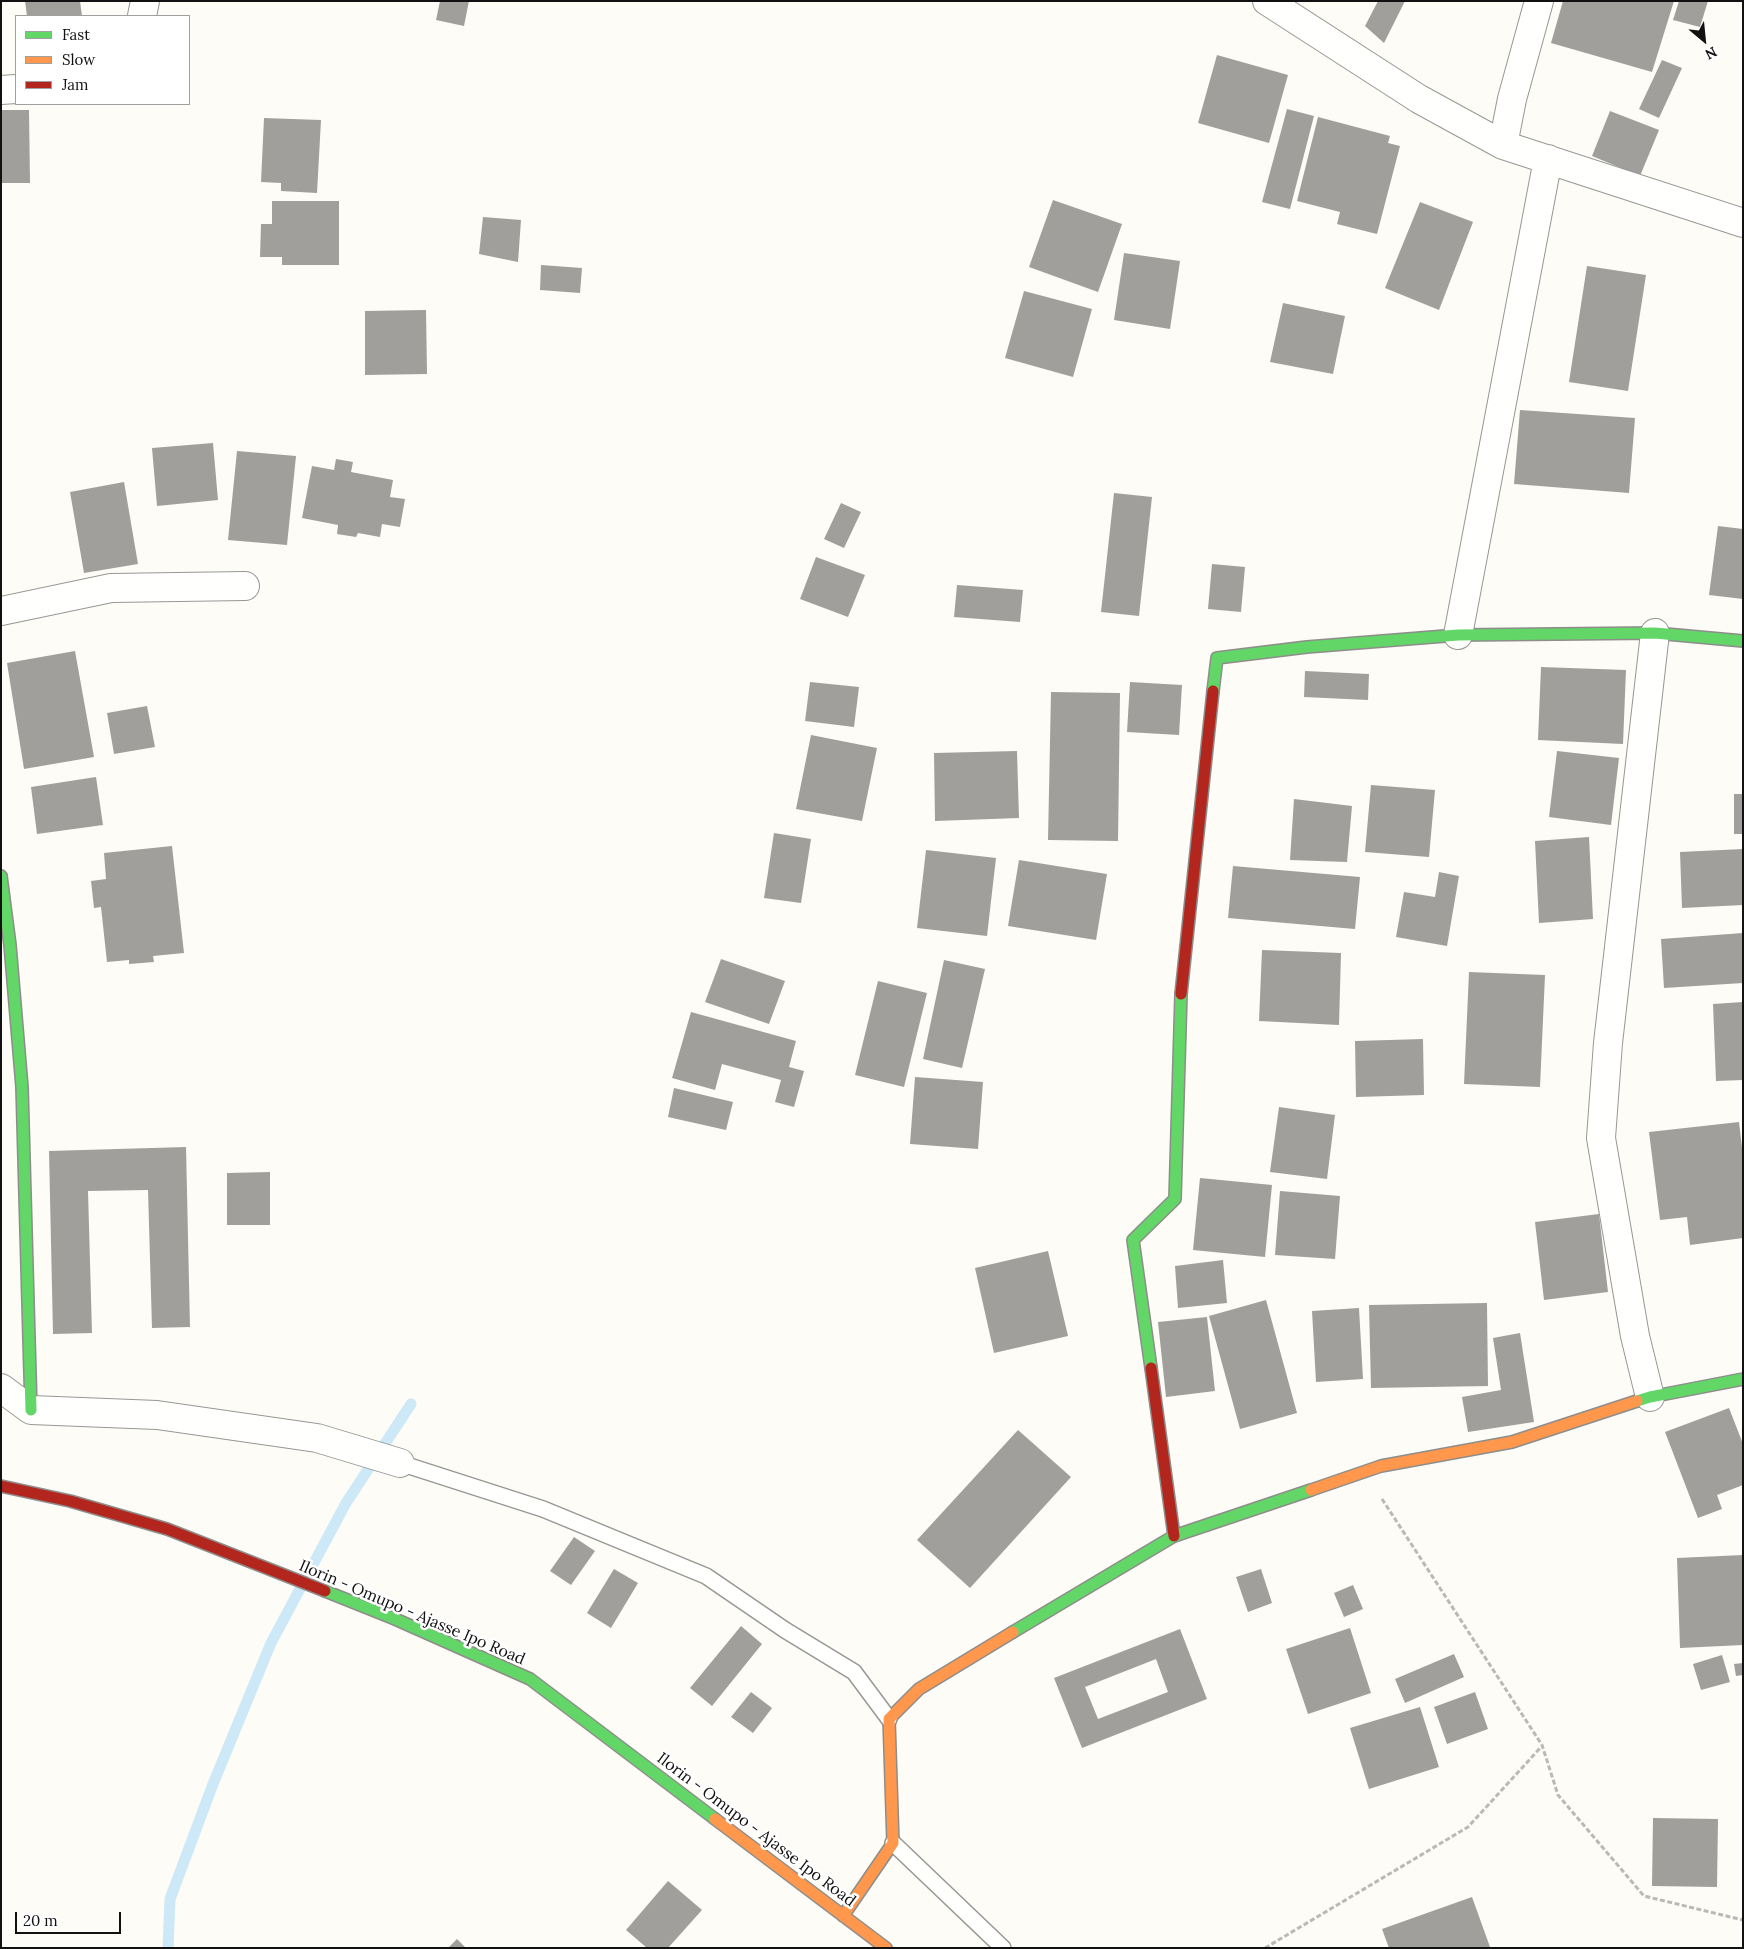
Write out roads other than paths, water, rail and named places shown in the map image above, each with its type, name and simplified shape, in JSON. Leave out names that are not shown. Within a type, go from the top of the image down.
[{"type":"main road","points":[[1174,1536],[1133,1240],[1175,1199],[1182,977],[1217,658],[1306,647],[1458,635],[1655,633],[1743,641]]},
{"type":"main road","points":[[1,876],[10,945],[22,1087],[31,1410]]},
{"type":"main road","points":[[843,1916],[893,1843],[889,1719],[919,1689],[1174,1536],[1381,1466],[1512,1442],[1650,1397],[1743,1380]]},
{"type":"main road","name":"Ilorin - Omupo - Ajasse Ipo Road","points":[[1,1486],[70,1501],[167,1529],[394,1619],[530,1679],[886,1948]]},
{"type":"street","points":[[142,15],[145,1]]},
{"type":"street","points":[[1267,1],[1419,99],[1503,144],[1743,224]]},
{"type":"street","points":[[1503,144],[1512,99],[1539,1]]},
{"type":"street","points":[[1,90],[15,89]]},
{"type":"street","points":[[1458,635],[1548,159]]},
{"type":"street","points":[[1,611],[111,588],[245,586]]},
{"type":"street","points":[[1650,1397],[1635,1336],[1601,1138],[1608,1043],[1655,633]]},
{"type":"street","points":[[1,1388],[31,1410],[158,1415],[317,1438],[400,1463]]},
{"type":"lane","points":[[400,1463],[543,1509],[706,1576],[785,1630],[854,1672],[889,1719]]},
{"type":"lane","points":[[893,1843],[1002,1948]]},
{"type":"waterway","points":[[168,1948],[170,1899],[213,1784],[271,1643],[346,1503],[411,1404]]}]
